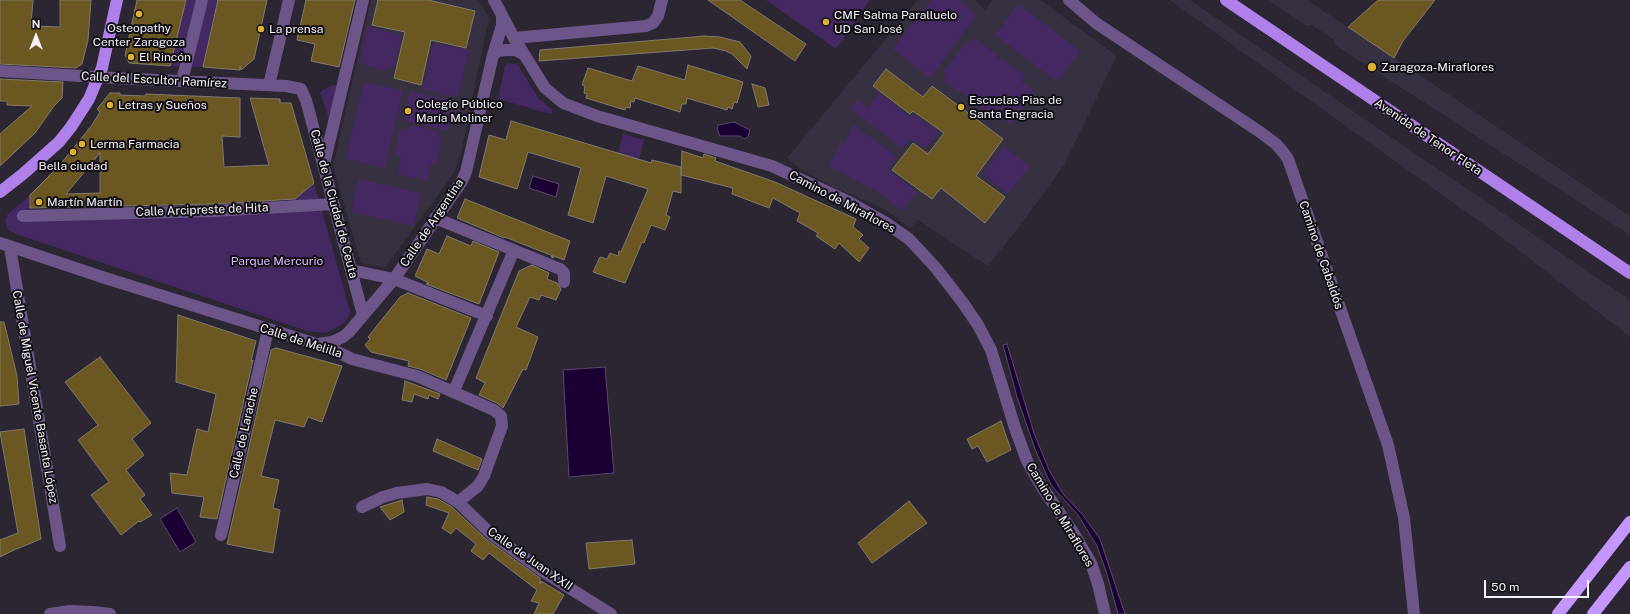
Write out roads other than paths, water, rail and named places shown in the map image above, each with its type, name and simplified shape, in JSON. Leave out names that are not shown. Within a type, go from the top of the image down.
[{"type":"highway","points":[[1558,614],[1630,522]]},
{"type":"highway","points":[[1593,614],[1630,567]]},
{"type":"main road","points":[[0,192],[60,142],[89,99],[99,77],[117,0]]},
{"type":"main road","name":"Avenida de Tenor Fleta","points":[[1226,0],[1630,273]]},
{"type":"street","points":[[182,81],[202,0]]},
{"type":"street","points":[[269,85],[289,0]]},
{"type":"street","points":[[323,166],[363,0]]},
{"type":"street","name":"Camino de Miraflores","points":[[494,0],[523,54],[545,88],[563,103],[597,116],[772,166],[849,202],[886,223],[909,239],[936,268],[963,303],[991,350],[1016,433],[1027,461],[1042,487],[1074,534],[1090,563],[1098,584],[1105,614]]},
{"type":"street","points":[[514,38],[646,26],[653,23],[658,16],[662,0]]},
{"type":"street","name":"Camino de Cabaldós","points":[[1069,0],[1096,23],[1260,132],[1284,152],[1388,444],[1404,518],[1414,614]]},
{"type":"street","name":"Calle de Argentina","points":[[315,344],[332,342],[343,337],[394,279],[459,185],[466,172],[493,55],[502,25],[502,15]]},
{"type":"street","points":[[493,55],[498,51],[506,50],[515,50],[523,54]]},
{"type":"street","name":"Calle del Escultor Ramírez","points":[[0,71],[269,85],[295,87],[301,89],[304,94]]},
{"type":"street","name":"Calle de la Ciudad de Ceuta","points":[[304,94],[363,314]]},
{"type":"street","name":"Calle Arcipreste de Hita","points":[[23,216],[206,211],[333,204]]},
{"type":"street","points":[[436,218],[560,269],[564,273],[564,282]]},
{"type":"street","name":"Calle de Melilla","points":[[5,245],[315,344],[336,351],[352,359],[417,376],[454,391],[494,410],[499,413],[502,420],[501,432],[482,481],[458,502]]},
{"type":"street","name":"Calle de Miguel Vicente Basanta López","points":[[5,245],[60,546]]},
{"type":"street","points":[[454,391],[514,250]]},
{"type":"street","points":[[351,270],[394,279],[487,316]]},
{"type":"street","name":"Calle de Larache","points":[[221,535],[268,330]]},
{"type":"street","name":"Calle de Juan XXII","points":[[362,507],[382,497],[397,493],[419,489],[428,489],[441,492],[458,502],[491,534],[547,574],[611,614]]},
{"type":"street","points":[[50,614],[77,612],[110,614]]},
{"type":"place","name":"Osteopathy Center Zaragoza","points":[[139,14]]},
{"type":"place","name":"CMF Salma Paralluelo UD San José","points":[[826,22]]},
{"type":"place","name":"La prensa","points":[[261,29]]},
{"type":"place","name":"El Rincón","points":[[131,57]]},
{"type":"place","name":"Zaragoza-Miraflores","points":[[1372,67]]},
{"type":"place","name":"Letras y Sueños","points":[[110,105]]},
{"type":"place","name":"Escuelas Pias de Santa Engracia","points":[[961,107]]},
{"type":"place","name":"Colegio Público María Moliner","points":[[408,111]]},
{"type":"place","name":"Lerma Farmacia","points":[[82,144]]},
{"type":"place","name":"Bella ciudad","points":[[73,152]]},
{"type":"place","name":"Martín Martín","points":[[39,202]]},
{"type":"park label","name":"Parque Mercurio","points":[[277,261]]}]
